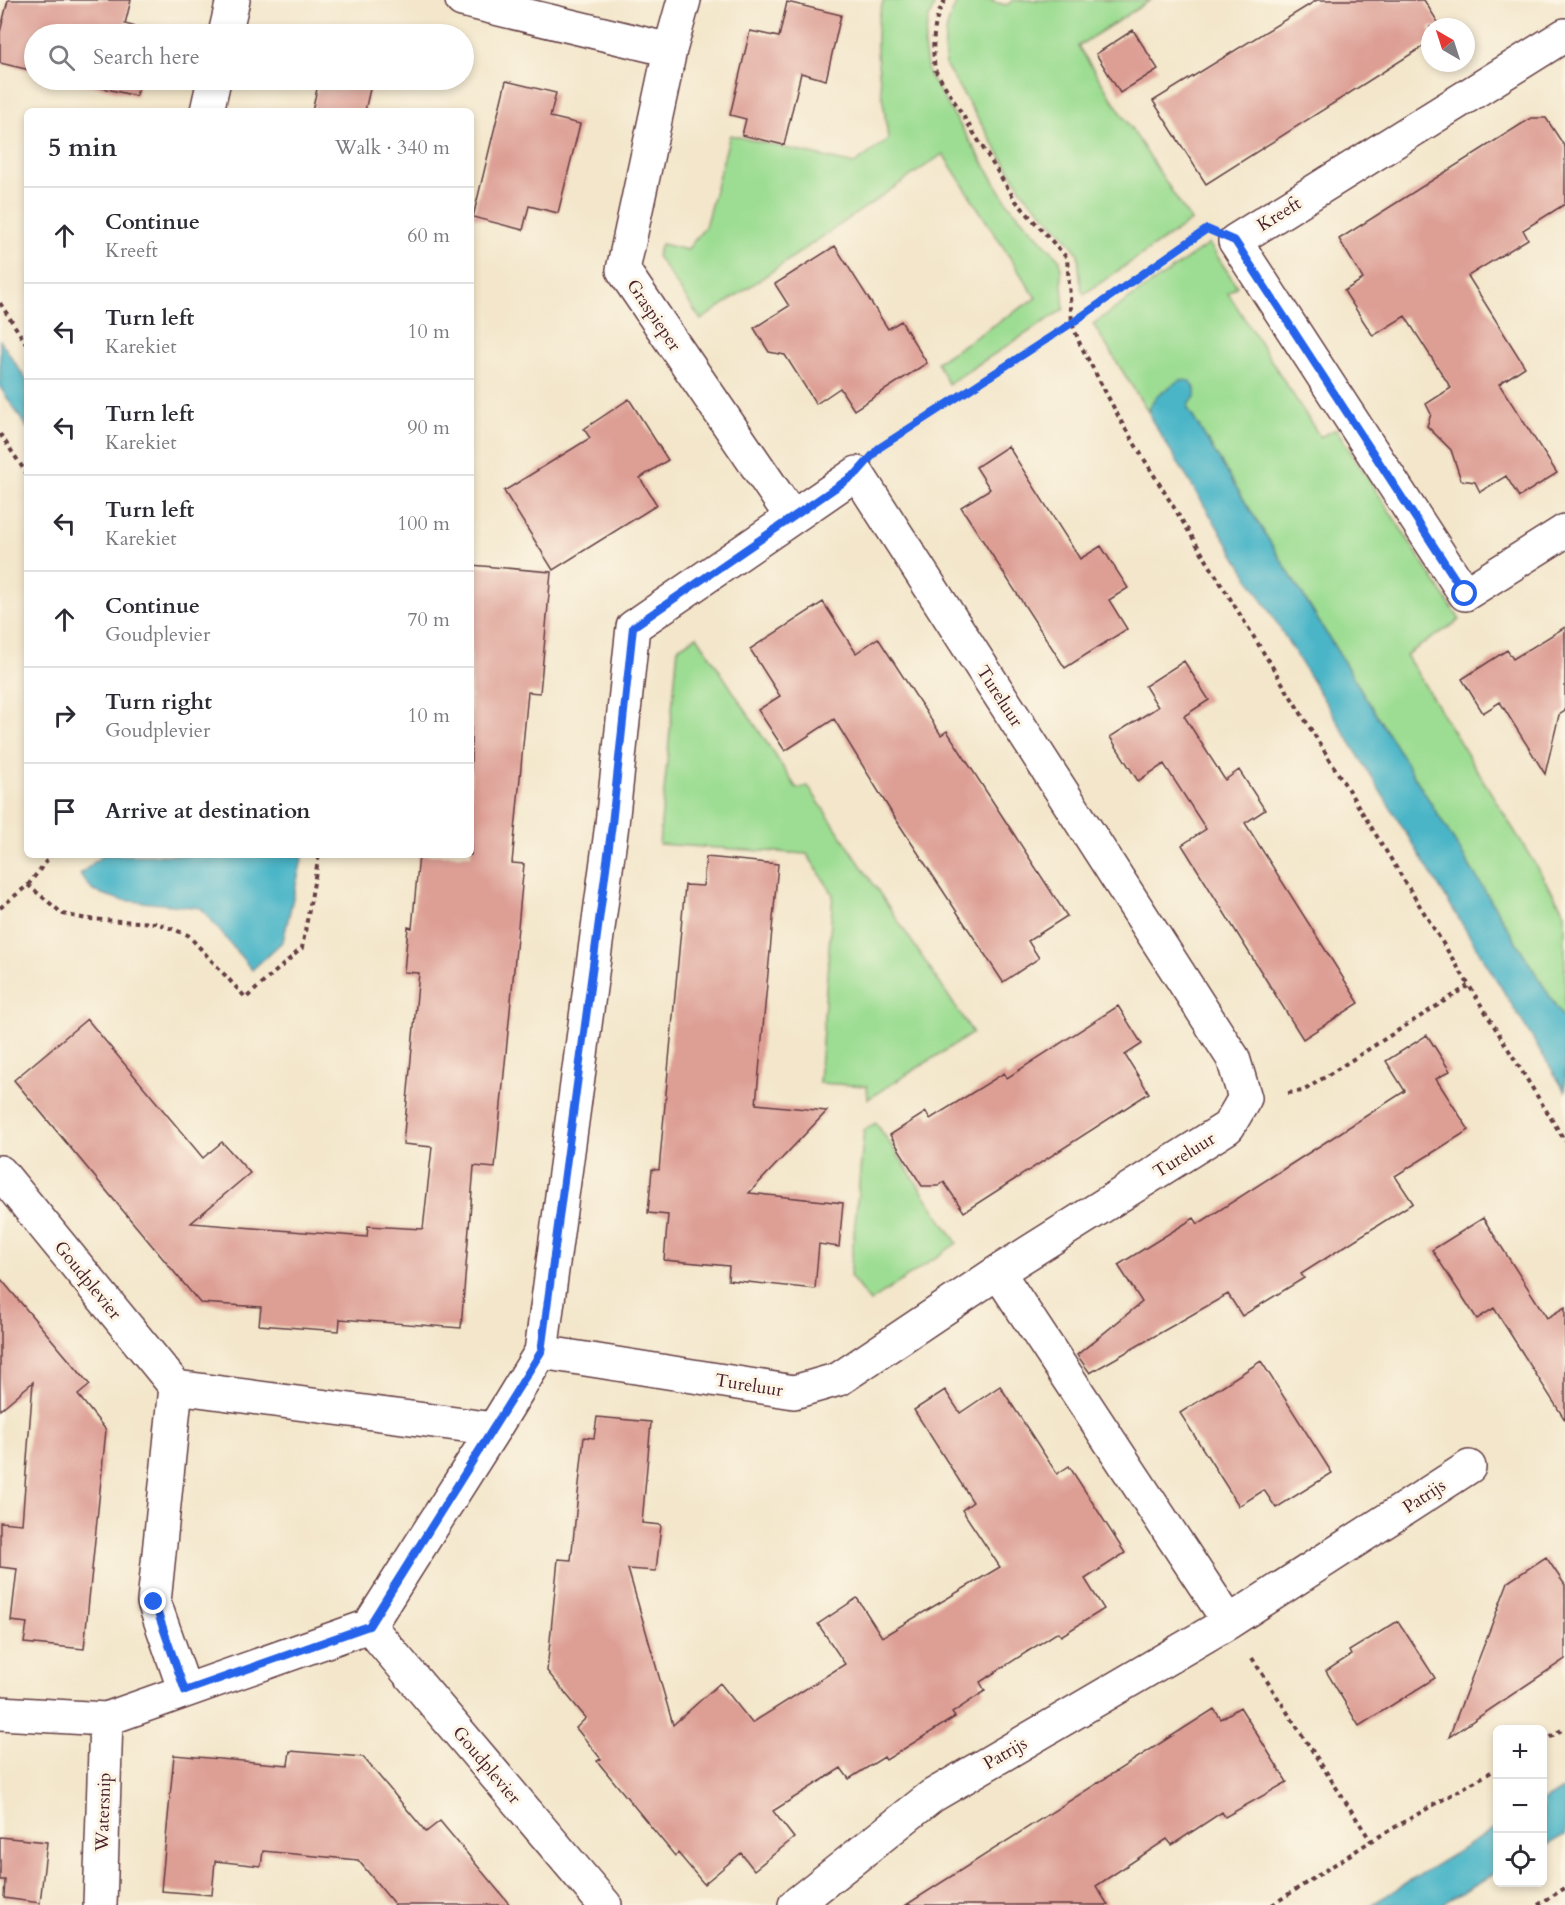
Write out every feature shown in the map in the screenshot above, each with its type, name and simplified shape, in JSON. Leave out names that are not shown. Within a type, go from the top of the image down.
[{"type":"street","points":[[227,24],[233,0]]},
{"type":"street","points":[[462,0],[670,50]]},
{"type":"street","name":"Graspieper","points":[[684,0],[670,50],[623,270],[791,516]]},
{"type":"street","name":"Kreeft","points":[[1235,241],[1565,35]]},
{"type":"street","points":[[208,108],[212,90]]},
{"type":"street","points":[[1235,241],[1465,594],[1565,531]]},
{"type":"street","points":[[0,1713],[106,1719],[369,1626],[541,1352],[612,824],[633,627],[791,516],[857,473]]},
{"type":"street","name":"Tureluur","points":[[541,1352],[794,1392],[839,1379],[998,1272],[1228,1127],[1245,1098],[1233,1059],[857,473]]},
{"type":"street","name":"Goudplevier","points":[[0,1172],[176,1387]]},
{"type":"street","points":[[998,1272],[1229,1623]]},
{"type":"street","points":[[185,1691],[154,1602],[176,1387],[494,1429]]},
{"type":"street","name":"Patrijs","points":[[795,1905],[932,1796],[1229,1623],[1469,1467]]},
{"type":"street","name":"Goudplevier","points":[[369,1626],[605,1905]]},
{"type":"street","name":"Watersnip","points":[[100,1905],[106,1719]]},
{"type":"path","points":[[945,0],[936,23],[932,47],[935,70],[1015,200],[1067,258],[1072,323],[1080,344],[1123,425],[1565,1141]]},
{"type":"path","points":[[857,473],[879,448],[1072,323],[1207,229],[1235,241]]},
{"type":"path","points":[[0,303],[24,340]]},
{"type":"path","points":[[0,434],[24,470]]},
{"type":"path","points":[[0,908],[28,885],[49,858]]},
{"type":"path","points":[[28,885],[63,914],[157,923],[189,935],[246,998],[302,948],[318,858]]},
{"type":"path","points":[[1245,1098],[1303,1091],[1469,986]]},
{"type":"path","points":[[1229,1623],[1371,1841]]},
{"type":"path","points":[[1547,1739],[1565,1728]]},
{"type":"path","points":[[1272,1905],[1371,1841],[1493,1770]]},
{"type":"path","points":[[1538,1905],[1565,1888]]},
{"type":"green space","points":[[884,0],[936,0],[928,21],[924,46],[928,73],[1009,205],[1060,260],[1064,309],[948,384],[937,362],[1036,298],[943,154],[701,320],[657,256],[661,244],[687,250],[705,227],[730,135],[854,164],[888,140],[877,50],[879,15]]},
{"type":"green space","points":[[958,0],[994,0],[993,2],[1007,5],[1013,0],[1151,0],[1078,46],[1191,221],[1084,294],[1081,288],[1078,253],[1059,229],[1024,194],[946,66],[944,49],[946,32]]},
{"type":"green space","points":[[1209,244],[1237,286],[1228,293],[1320,437],[1336,429],[1460,620],[1406,655],[1565,913],[1565,1021],[1188,409],[1188,405],[1148,409],[1150,415],[1093,324]]},
{"type":"green space","points":[[697,636],[797,789],[808,786],[973,1033],[868,1099],[867,1086],[819,1083],[833,894],[807,854],[659,844],[678,648]]},
{"type":"green space","points":[[876,1123],[957,1243],[870,1302],[850,1276],[864,1130]]},
{"type":"water","points":[[0,340],[24,376],[24,423],[0,387]]},
{"type":"water","points":[[1180,380],[1190,381],[1195,388],[1195,397],[1188,405],[1188,409],[1565,1021],[1565,1091],[1151,419],[1150,406],[1153,401]]},
{"type":"water","points":[[99,858],[302,858],[283,941],[252,970],[201,908],[121,900],[93,891],[80,874]]},
{"type":"water","points":[[1565,1788],[1565,1835],[1547,1846],[1547,1833],[1547,1799]]},
{"type":"water","points":[[1493,1829],[1493,1874],[1440,1905],[1371,1905]]},
{"type":"building","points":[[8,0],[131,0],[125,24],[24,24],[24,69],[0,63],[0,32]]},
{"type":"building","points":[[1317,0],[1424,0],[1435,18],[1421,18],[1421,48],[1206,184],[1153,101]]},
{"type":"building","points":[[787,2],[841,15],[826,80],[801,73],[784,145],[742,135],[746,119],[730,115],[750,31],[779,37]]},
{"type":"building","points":[[1133,30],[1158,69],[1120,93],[1096,54]]},
{"type":"building","points":[[506,81],[556,93],[550,117],[580,124],[558,213],[529,206],[523,230],[474,217]]},
{"type":"building","points":[[111,90],[138,90],[136,96]]},
{"type":"building","points":[[317,90],[370,90],[366,108],[313,108]]},
{"type":"building","points":[[1531,118],[1546,118],[1565,147],[1565,204],[1523,230],[1528,239],[1468,276],[1525,367],[1499,384],[1557,473],[1519,497],[1506,476],[1480,492],[1475,482],[1461,480],[1451,450],[1427,426],[1431,414],[1426,404],[1451,388],[1405,316],[1373,336],[1344,291],[1363,279],[1339,239]]},
{"type":"building","points":[[835,246],[888,329],[901,321],[927,363],[854,410],[840,388],[816,404],[785,355],[769,352],[754,328],[789,306],[775,284]]},
{"type":"building","points":[[629,399],[668,460],[640,478],[657,505],[553,570],[504,491],[590,438],[584,429]]},
{"type":"building","points":[[1008,446],[1080,559],[1101,546],[1128,588],[1109,600],[1127,629],[1065,668],[961,507],[990,489],[976,467]]},
{"type":"building","points":[[474,565],[551,572],[540,693],[528,692],[512,863],[524,864],[495,1168],[474,1166],[461,1328],[340,1319],[339,1331],[259,1325],[261,1307],[200,1303],[14,1080],[87,1019],[203,1158],[222,1142],[250,1173],[191,1223],[367,1237],[368,1226],[423,1229],[432,1147],[403,1144],[419,973],[404,972],[408,927],[412,928],[419,858],[474,858]]},
{"type":"building","points":[[823,602],[856,653],[878,638],[941,735],[947,731],[1067,916],[1028,941],[1039,958],[1003,982],[893,815],[834,719],[785,751],[758,710],[780,696],[750,649]]},
{"type":"building","points":[[1565,627],[1565,711],[1559,715],[1545,774],[1500,702],[1483,713],[1462,679],[1507,650],[1513,659]]},
{"type":"building","points":[[1184,661],[1209,700],[1184,716],[1225,780],[1239,770],[1265,810],[1245,823],[1359,1003],[1303,1039],[1182,845],[1206,829],[1164,764],[1138,781],[1110,737],[1158,707],[1145,686]]},
{"type":"building","points":[[706,857],[778,864],[756,1104],[827,1111],[749,1193],[843,1203],[839,1247],[819,1244],[815,1289],[728,1280],[729,1266],[664,1260],[668,1215],[648,1213],[652,1169],[659,1170],[685,885],[703,886]]},
{"type":"building","points":[[1118,1006],[1142,1044],[1125,1055],[1149,1093],[964,1212],[944,1182],[938,1186],[922,1186],[890,1135],[926,1112],[930,1119],[1004,1073],[1007,1078]]},
{"type":"building","points":[[1427,1035],[1450,1071],[1436,1079],[1469,1130],[1395,1176],[1413,1203],[1301,1274],[1304,1278],[1242,1316],[1228,1294],[1090,1373],[1077,1355],[1142,1302],[1118,1265],[1194,1218],[1198,1224],[1405,1091],[1386,1061]]},
{"type":"building","points":[[1483,1218],[1547,1318],[1565,1307],[1565,1420],[1494,1308],[1477,1319],[1432,1250]]},
{"type":"building","points":[[0,1278],[90,1385],[78,1395],[106,1430],[84,1649],[24,1643],[27,1623],[11,1621],[17,1569],[0,1567],[0,1522],[22,1524],[33,1382],[0,1410]]},
{"type":"building","points":[[1261,1361],[1332,1473],[1276,1508],[1264,1490],[1239,1506],[1180,1413]]},
{"type":"building","points":[[1000,1386],[1057,1474],[1069,1466],[1125,1553],[1085,1579],[1104,1609],[1061,1636],[1058,1632],[980,1682],[985,1691],[952,1713],[955,1717],[886,1760],[884,1757],[849,1779],[841,1768],[773,1811],[794,1838],[754,1870],[741,1853],[704,1884],[678,1853],[675,1856],[597,1761],[601,1759],[576,1728],[586,1718],[547,1671],[558,1559],[571,1560],[584,1437],[594,1438],[597,1417],[651,1422],[642,1523],[661,1525],[656,1571],[628,1569],[673,1725],[720,1683],[752,1723],[845,1664],[818,1624],[857,1598],[882,1637],[1000,1567],[962,1510],[973,1502],[914,1410],[945,1390],[960,1413]]},
{"type":"building","points":[[1546,1557],[1565,1585],[1565,1659],[1449,1737],[1508,1582]]},
{"type":"building","points":[[1398,1621],[1435,1678],[1359,1726],[1326,1671],[1351,1655],[1349,1651]]},
{"type":"building","points":[[1240,1707],[1287,1782],[1225,1817],[1222,1812],[1172,1845],[1167,1839],[1096,1886],[1108,1905],[906,1905],[1214,1709],[1221,1719]]},
{"type":"building","points":[[290,1751],[363,1757],[426,1832],[440,1821],[510,1905],[395,1905],[358,1860],[263,1851],[261,1866],[215,1861],[212,1895],[161,1891],[174,1755],[288,1765]]},
{"type":"building","points":[[0,1837],[47,1842],[40,1903],[4,1898],[5,1880],[0,1880]]},
{"type":"route","points":[[154,1602],[185,1691],[369,1626],[541,1352],[612,824],[633,627],[791,516],[857,473],[879,448],[1072,323],[1207,229],[1235,241],[1465,594]]}]
